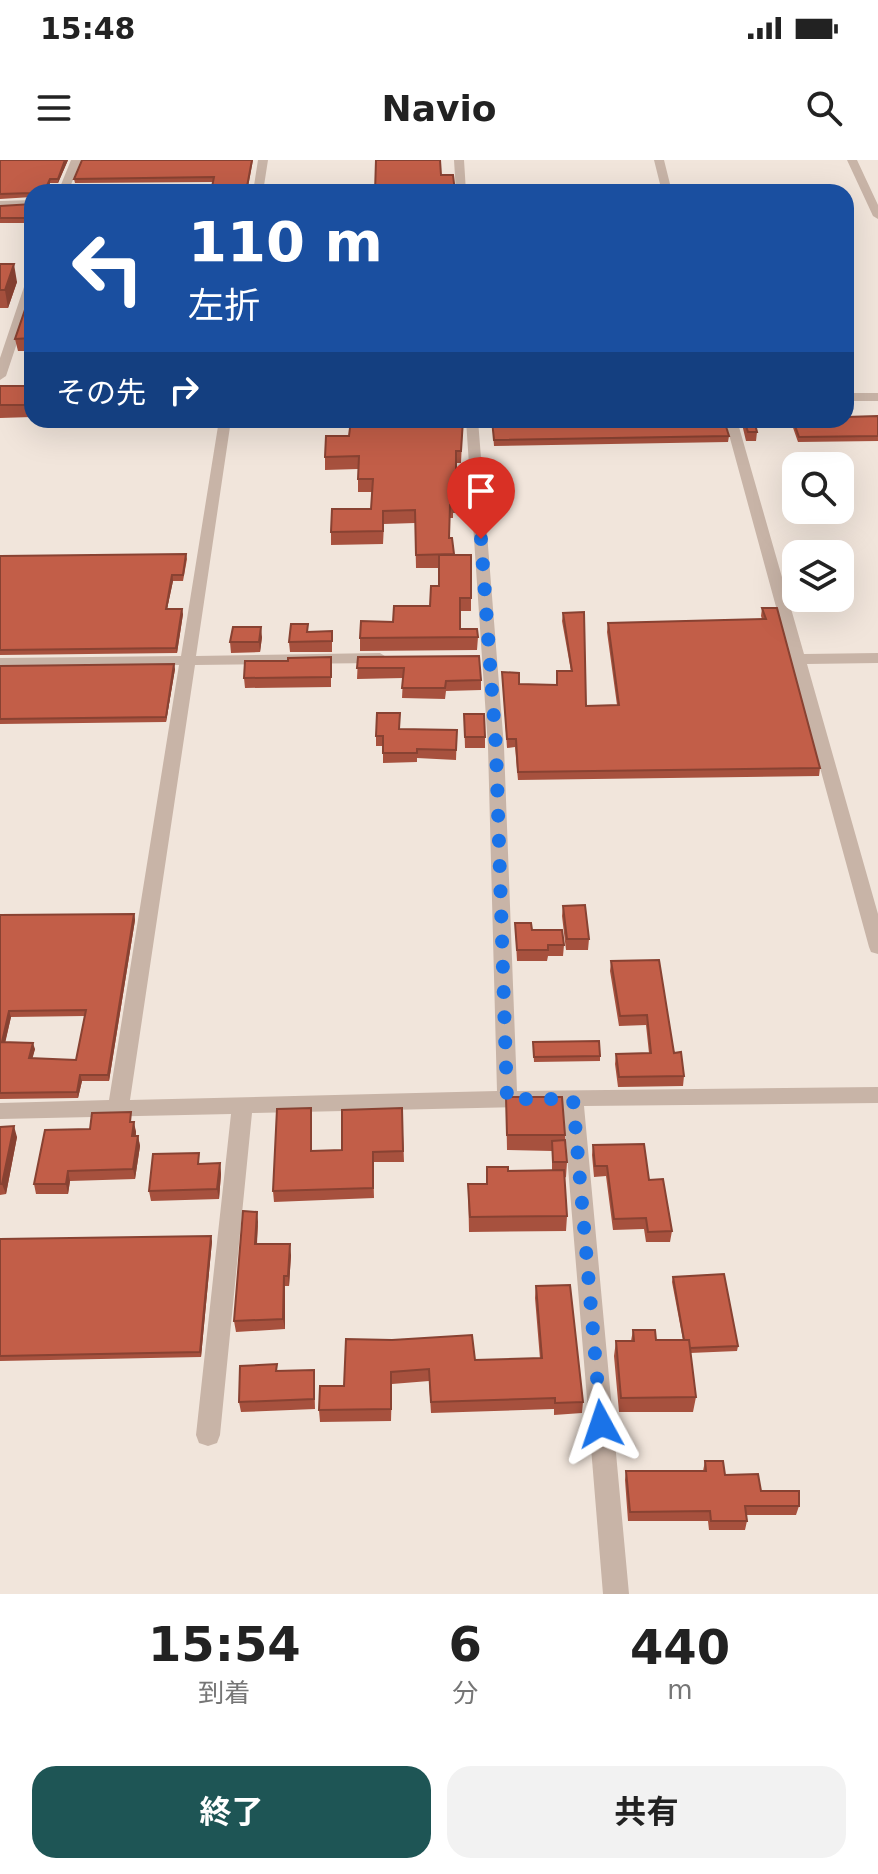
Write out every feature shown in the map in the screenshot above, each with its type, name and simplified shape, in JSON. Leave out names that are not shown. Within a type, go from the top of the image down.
[{"type":"street","points":[[66,184],[76,160]]},
{"type":"street","points":[[259,184],[263,160]]},
{"type":"street","points":[[459,160],[460,184]]},
{"type":"street","points":[[659,160],[665,184]]},
{"type":"street","points":[[852,160],[878,216]]},
{"type":"street","points":[[0,204],[24,203]]},
{"type":"street","points":[[0,376],[24,305]]},
{"type":"street","points":[[854,397],[878,397]]},
{"type":"street","points":[[118,1110],[224,428]]},
{"type":"street","points":[[472,428],[507,1099]]},
{"type":"street","points":[[733,428],[878,947]]},
{"type":"street","points":[[0,663],[395,658]]},
{"type":"street","points":[[796,659],[878,658]]},
{"type":"street","points":[[0,1111],[242,1108],[507,1099],[878,1095]]},
{"type":"street","points":[[573,1099],[616,1594]]},
{"type":"street","points":[[208,1435],[242,1108]]},
{"type":"building","points":[[0,160],[65,160],[58,179],[50,179],[48,184],[24,184],[24,193],[0,194]]},
{"type":"building","points":[[82,160],[252,160],[248,184],[213,184],[214,177],[74,179]]},
{"type":"building","points":[[376,160],[440,160],[441,175],[453,175],[454,184],[375,184]]},
{"type":"building","points":[[24,204],[24,218],[0,218],[0,206]]},
{"type":"building","points":[[0,264],[14,264],[5,290],[0,290]]},
{"type":"building","points":[[24,313],[24,338],[15,339]]},
{"type":"building","points":[[0,386],[24,386],[24,405],[0,405]]},
{"type":"building","points":[[878,416],[878,436],[799,437],[796,428],[854,428],[854,417]]},
{"type":"building","points":[[350,428],[462,428],[461,451],[456,451],[456,483],[468,483],[469,500],[453,500],[453,505],[450,505],[449,538],[452,538],[454,554],[416,555],[415,510],[383,511],[383,531],[331,532],[332,509],[371,509],[373,479],[358,479],[359,456],[325,457],[326,436],[349,436]]},
{"type":"building","points":[[493,428],[726,428],[729,436],[494,440]]},
{"type":"building","points":[[186,554],[183,575],[172,575],[166,609],[182,609],[176,648],[0,650],[0,556]]},
{"type":"building","points":[[439,555],[471,555],[471,598],[460,598],[460,629],[477,629],[478,637],[360,638],[361,621],[393,622],[394,606],[430,606],[431,586],[439,586]]},
{"type":"building","points":[[762,608],[777,608],[820,768],[518,772],[516,739],[507,739],[502,672],[519,673],[519,684],[557,685],[557,671],[572,671],[563,613],[584,612],[586,706],[619,705],[608,623],[766,619]]},
{"type":"building","points":[[291,624],[308,624],[307,632],[332,631],[332,641],[289,642]]},
{"type":"building","points":[[233,627],[261,627],[259,642],[230,642]]},
{"type":"building","points":[[479,656],[481,680],[446,681],[445,688],[402,688],[404,668],[357,668],[358,657]]},
{"type":"building","points":[[331,657],[331,677],[244,678],[245,661]]},
{"type":"building","points":[[174,664],[166,717],[0,719],[0,666]]},
{"type":"building","points":[[377,713],[400,713],[399,729],[457,730],[456,750],[417,749],[417,753],[383,753],[383,736],[376,736]]},
{"type":"building","points":[[464,714],[484,714],[485,737],[465,737]]},
{"type":"building","points":[[585,905],[589,939],[567,939],[563,906]]},
{"type":"building","points":[[134,914],[108,1075],[80,1075],[77,1092],[0,1093],[0,915]],"holes":[[[86,1010],[76,1060],[29,1058],[33,1043],[2,1042],[9,1011]]]},
{"type":"building","points":[[515,923],[531,923],[532,930],[562,930],[564,945],[548,945],[548,950],[517,950]]},
{"type":"building","points":[[659,960],[674,1053],[681,1052],[684,1076],[619,1077],[616,1054],[651,1053],[647,1015],[620,1016],[611,961]]},
{"type":"building","points":[[599,1041],[600,1056],[534,1057],[533,1042]]},
{"type":"building","points":[[506,1097],[562,1097],[565,1135],[507,1135]]},
{"type":"building","points":[[311,1108],[311,1151],[342,1150],[342,1110],[402,1108],[403,1151],[373,1152],[373,1188],[273,1191],[277,1109]]},
{"type":"building","points":[[131,1112],[130,1122],[134,1122],[132,1136],[138,1136],[133,1169],[68,1171],[66,1184],[34,1184],[45,1130],[90,1129],[92,1113]]},
{"type":"building","points":[[14,1126],[2,1184],[0,1184],[0,1127]]},
{"type":"building","points":[[565,1140],[567,1162],[553,1162],[552,1141]]},
{"type":"building","points":[[644,1144],[649,1180],[663,1179],[672,1231],[648,1232],[646,1218],[614,1219],[607,1166],[595,1166],[593,1145]]},
{"type":"building","points":[[199,1153],[198,1164],[220,1163],[217,1189],[149,1191],[153,1154]]},
{"type":"building","points":[[487,1167],[508,1167],[508,1171],[564,1170],[567,1216],[470,1217],[468,1184],[487,1184]]},
{"type":"building","points":[[243,1211],[257,1212],[255,1244],[290,1244],[288,1276],[284,1276],[283,1319],[234,1321]]},
{"type":"building","points":[[211,1236],[200,1352],[0,1356],[0,1239]]},
{"type":"building","points":[[724,1274],[738,1346],[690,1348],[689,1340],[684,1340],[673,1277]]},
{"type":"building","points":[[570,1285],[583,1402],[555,1403],[555,1398],[431,1402],[429,1369],[391,1372],[391,1409],[319,1410],[320,1386],[344,1386],[346,1339],[392,1340],[472,1335],[475,1360],[542,1358],[536,1286]]},
{"type":"building","points":[[633,1330],[655,1330],[656,1340],[689,1340],[696,1397],[621,1398],[616,1341],[634,1341]]},
{"type":"building","points":[[277,1364],[276,1371],[314,1370],[314,1399],[239,1402],[240,1366]]},
{"type":"building","points":[[705,1461],[723,1461],[725,1475],[758,1474],[761,1491],[799,1491],[799,1506],[745,1506],[747,1521],[711,1521],[710,1511],[630,1512],[626,1471],[706,1471]]},
{"type":"route","points":[[481,539],[496,747],[507,1099],[573,1099],[601,1424]]}]
